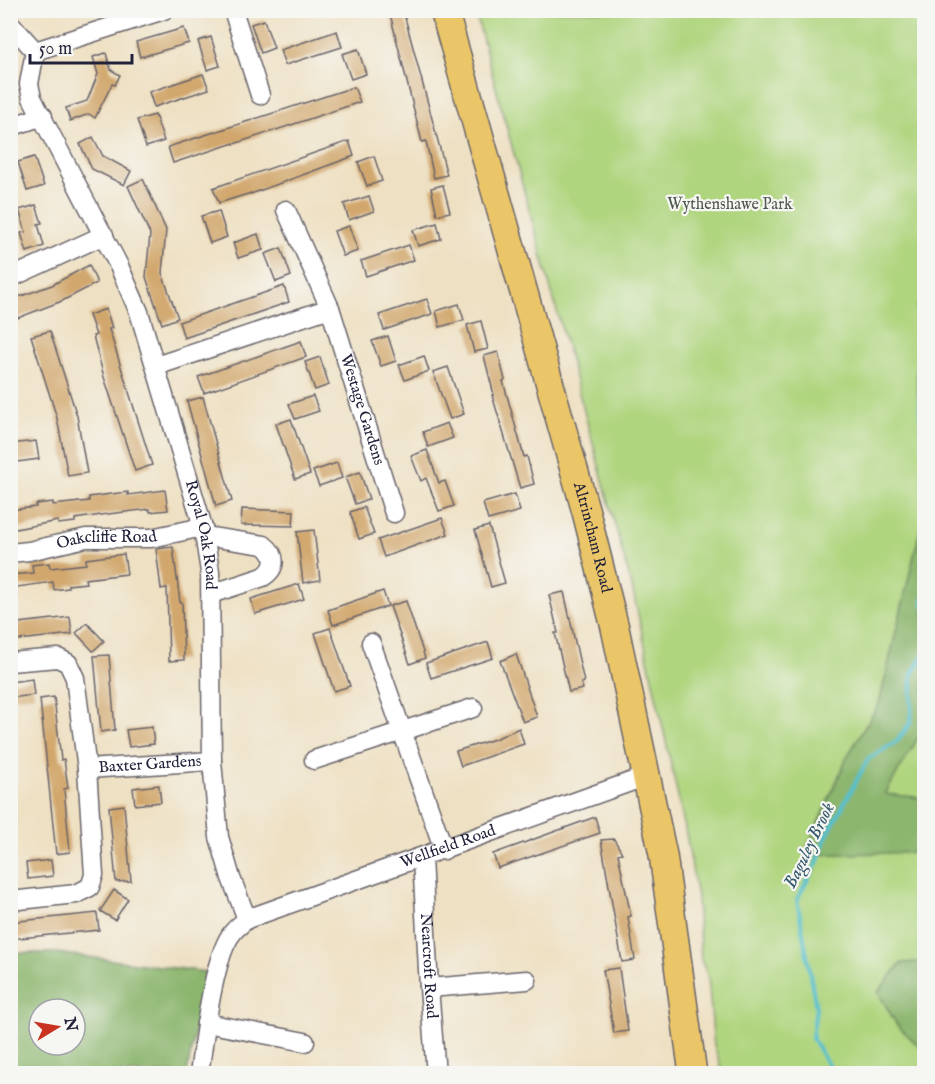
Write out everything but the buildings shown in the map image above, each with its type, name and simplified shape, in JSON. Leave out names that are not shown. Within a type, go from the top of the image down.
[{"type":"highway","name":"Altrincham Road","points":[[444,10],[602,572],[647,776],[671,906],[693,1074]]},
{"type":"street","points":[[10,23],[34,51],[164,10]]},
{"type":"street","points":[[232,10],[260,95]]},
{"type":"street","name":"Royal Oak Road","points":[[34,51],[29,84],[32,98],[104,235],[130,290],[156,366],[204,531],[210,572],[212,761],[219,837],[231,878],[247,919]]},
{"type":"street","points":[[10,127],[43,116]]},
{"type":"street","name":"Westage Gardens","points":[[286,210],[330,308],[394,513]]},
{"type":"street","points":[[10,278],[104,235]]},
{"type":"street","points":[[156,366],[330,308]]},
{"type":"street","name":"Oakcliffe Road","points":[[10,553],[86,538],[151,538],[204,531],[264,544],[274,557],[274,565],[263,577],[211,594]]},
{"type":"street","points":[[371,643],[444,850]]},
{"type":"street","name":"Baxter Gardens","points":[[10,662],[58,658],[68,663],[75,678],[87,769],[94,875],[90,887],[76,894],[10,901]]},
{"type":"street","points":[[314,760],[473,708]]},
{"type":"street","name":"Baxter Gardens","points":[[87,769],[212,761]]},
{"type":"street","name":"Wellfield Road","points":[[247,919],[647,776]]},
{"type":"street","name":"Nearcroft Road","points":[[422,858],[436,1074]]},
{"type":"street","points":[[199,1074],[206,1023],[224,947],[232,933],[247,919]]},
{"type":"street","points":[[429,988],[527,980]]},
{"type":"street","points":[[206,1023],[305,1042]]},
{"type":"green space","name":"Wythenshawe Park","points":[[475,11],[924,11],[924,1073],[723,1073],[714,1045],[708,977],[701,960],[697,897],[686,833],[632,587]]},
{"type":"green space","points":[[924,298],[924,460],[917,383],[917,306]]},
{"type":"green space","points":[[924,513],[924,728],[885,794],[924,798],[924,852],[804,855],[848,755],[879,704]]},
{"type":"green space","points":[[11,953],[56,953],[206,972],[187,1073],[11,1073]]},
{"type":"green space","points":[[921,962],[924,965],[924,1051],[897,1025],[878,992],[901,963]]},
{"type":"waterway","name":"Baguley Brook","points":[[924,323],[917,331],[921,367],[920,410],[924,455]]},
{"type":"waterway","name":"Baguley Brook","points":[[924,598],[924,607]]},
{"type":"waterway","name":"Baguley Brook","points":[[830,1074],[828,1065],[812,1038],[816,1008],[797,899],[817,863],[825,839],[868,759],[897,741],[911,722],[912,674],[924,654]]}]
